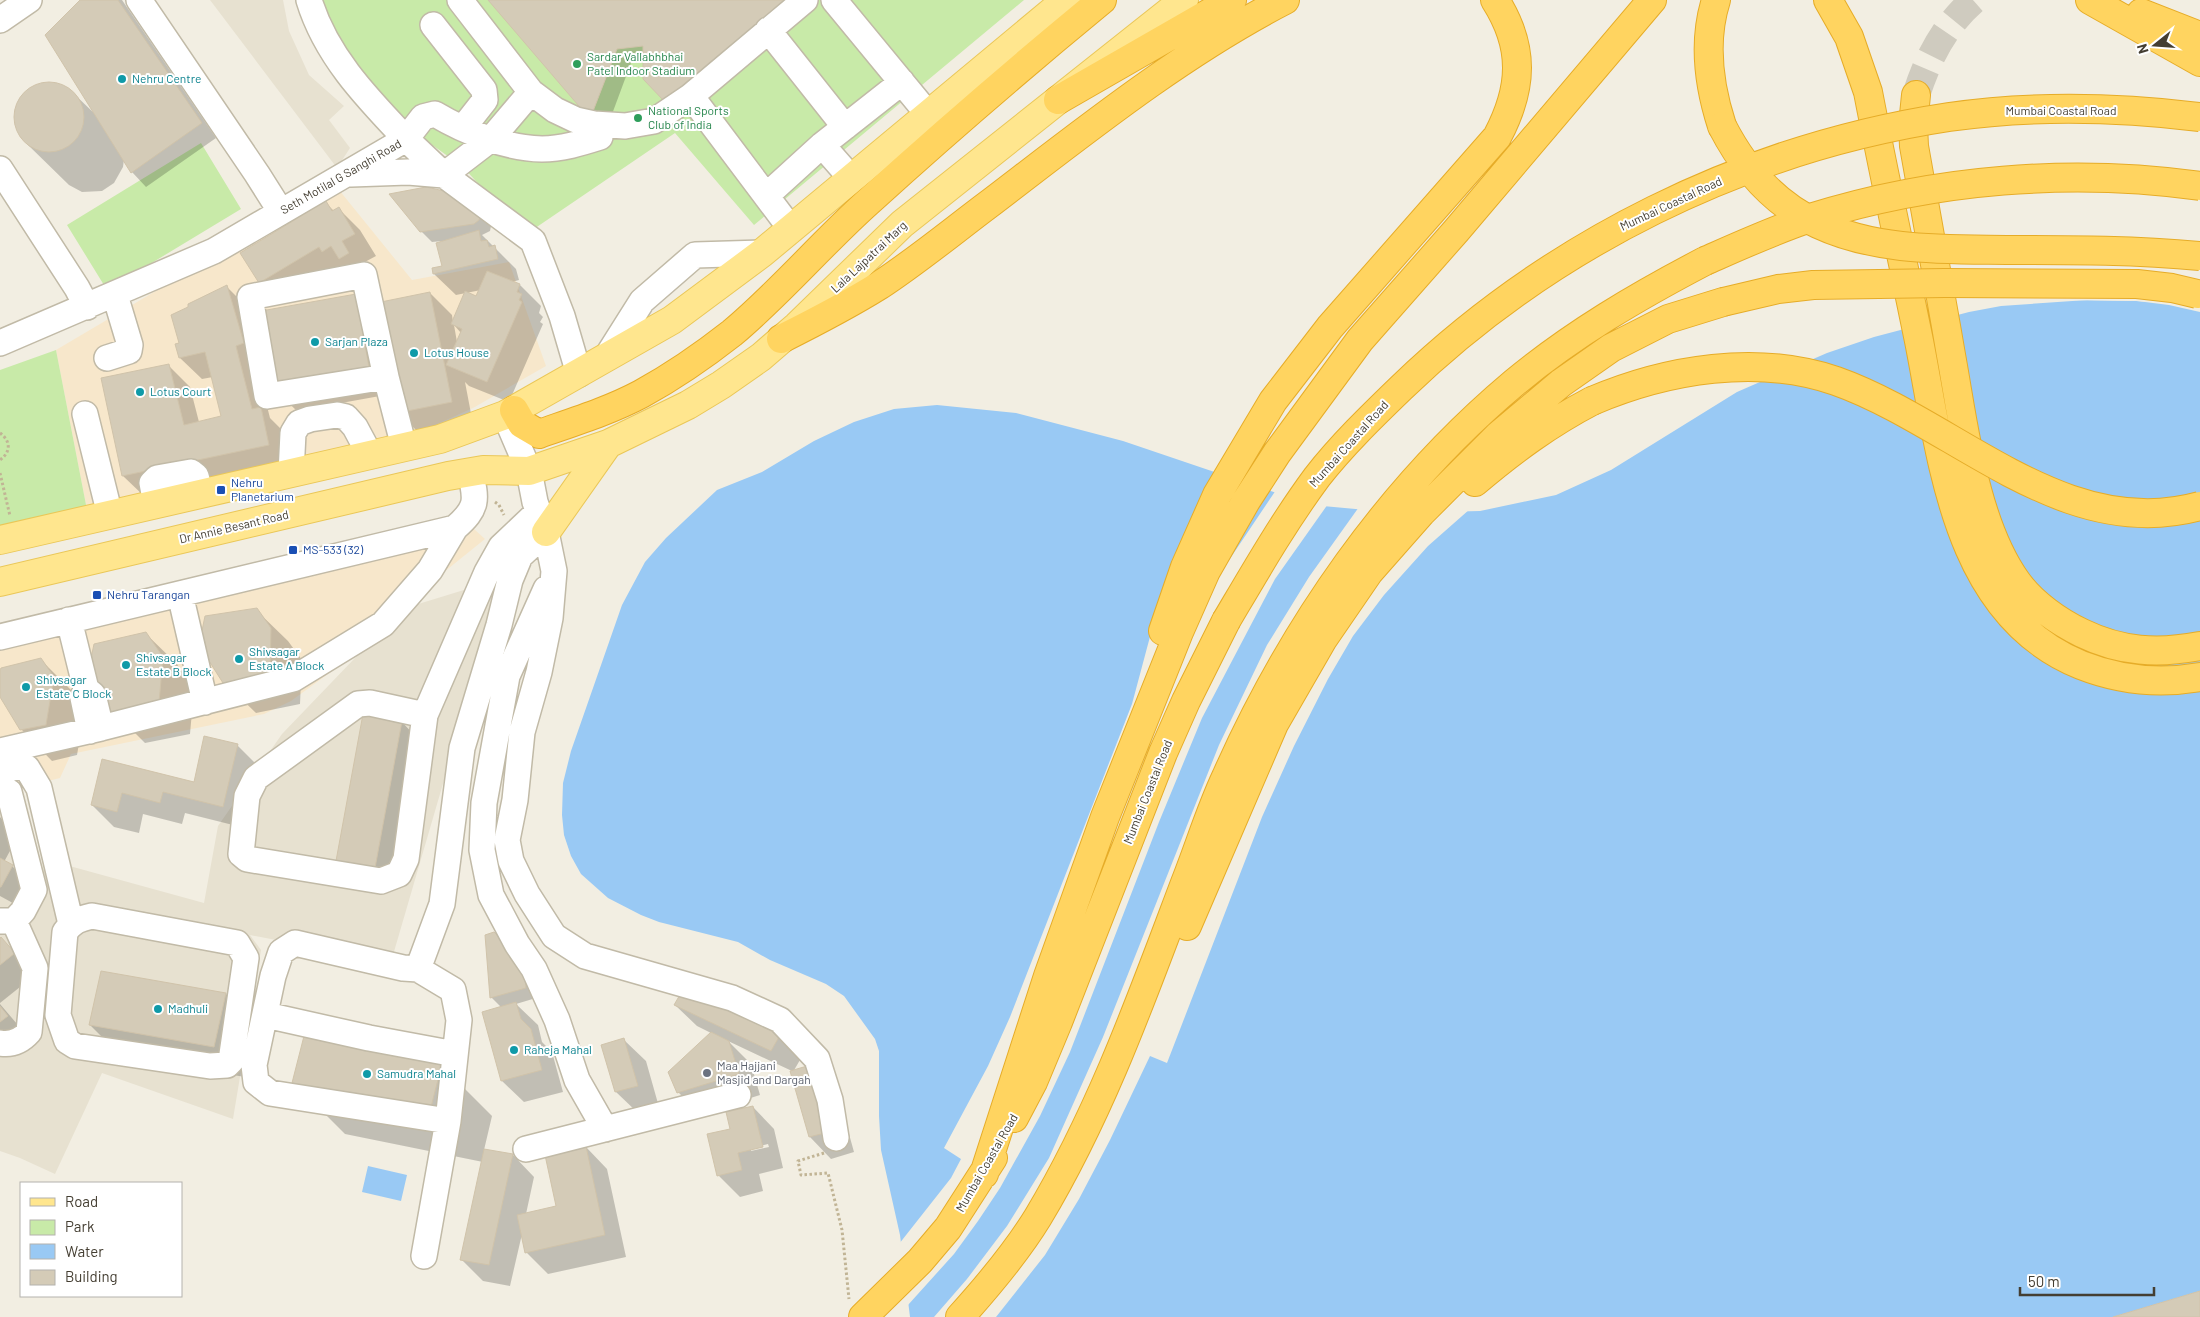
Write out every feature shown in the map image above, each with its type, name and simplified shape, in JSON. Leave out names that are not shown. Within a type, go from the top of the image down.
[{"type":"highway","points":[[509,412],[522,424],[539,434],[604,410],[640,394],[682,369],[731,333],[763,305],[842,225],[907,166],[1102,0]]},
{"type":"highway","points":[[1058,100],[1232,0]]},
{"type":"highway","points":[[781,340],[844,307],[881,284],[928,251],[1085,130],[1151,83],[1284,0]]},
{"type":"highway","points":[[1145,718],[1157,651],[1182,575],[1217,495],[1244,448],[1300,365],[1330,327],[1491,144],[1508,116],[1515,91],[1518,64],[1515,42],[1506,17],[1494,0]]},
{"type":"highway","points":[[984,1174],[1048,976],[1105,817],[1206,571],[1276,453],[1360,340],[1456,231],[1652,0]]},
{"type":"highway","points":[[1716,0],[1708,50],[1715,105],[1722,126],[1744,164],[1772,194],[1796,212],[1818,224],[1876,242],[1922,248],[2121,251],[2200,256]]},
{"type":"highway","points":[[1828,0],[1852,44],[1861,66],[1871,106],[1948,481],[1967,544],[1990,589],[2006,610],[2026,631],[2069,660],[2111,675],[2137,679],[2166,681],[2200,676]]},
{"type":"highway","points":[[2090,0],[2200,62]]},
{"type":"highway","points":[[2107,0],[2200,36]]},
{"type":"highway","points":[[1916,95],[1913,125],[1914,146],[1959,398],[1986,520],[1999,549],[2018,583],[2039,604],[2062,624],[2097,641],[2128,650],[2154,652],[2200,646]]},
{"type":"highway","name":"Mumbai Coastal Road","points":[[856,1312],[913,1268],[948,1228],[984,1174],[1033,1082],[1163,753],[1186,701],[1226,620],[1276,536],[1318,476],[1367,420],[1428,362],[1490,310],[1594,241],[1693,192],[1798,152],[1894,127],[1949,117],[2001,111],[2092,108],[2200,117]]},
{"type":"highway","points":[[960,1317],[992,1282],[1036,1219],[1082,1139],[1122,1050],[1225,778],[1276,675],[1327,594],[1393,505],[1447,446],[1514,383],[1577,336],[1644,293],[1704,261],[1810,218],[1905,196],[1980,184],[2021,180],[2098,178],[2164,181],[2200,186]]},
{"type":"highway","points":[[1122,1050],[1163,978],[1184,933],[1274,724],[1323,639],[1372,569],[1422,513],[1499,436],[1554,389],[1611,348],[1668,319],[1748,294],[1778,289],[1813,286],[2094,283],[2137,284],[2172,288],[2200,295]]},
{"type":"highway","points":[[1372,569],[1513,450],[1556,420],[1592,401],[1628,386],[1694,371],[1734,367],[1803,373],[1835,380],[1894,406],[2029,483],[2083,504],[2108,510],[2136,512],[2170,511],[2200,506]]},
{"type":"main road","name":"Lala Lajpatrai Marg","points":[[529,470],[608,444],[688,406],[761,357],[902,224],[1184,0]]},
{"type":"main road","points":[[5,530],[113,498],[156,504],[440,439],[509,412],[672,320],[762,253],[778,212],[846,172],[916,99],[1052,4]]},
{"type":"main road","points":[[542,521],[608,444]]},
{"type":"main road","name":"Dr Annie Besant Road","points":[[0,582],[470,472],[483,470],[529,470]]},
{"type":"street","points":[[0,20],[29,0]]},
{"type":"street","points":[[139,0],[281,212]]},
{"type":"street","points":[[309,0],[315,20],[357,86],[406,139],[423,117],[435,114],[462,128],[512,146],[543,149],[571,146],[600,137]]},
{"type":"street","points":[[460,0],[531,92],[555,110],[576,120],[594,124],[624,126],[654,121],[691,96],[805,0]]},
{"type":"street","points":[[691,96],[778,212],[822,145],[845,127],[916,99],[834,0]]},
{"type":"street","points":[[433,25],[484,90],[486,100],[462,128]]},
{"type":"street","points":[[768,30],[845,127]]},
{"type":"street","points":[[346,174],[408,172],[444,176],[491,139],[531,92]]},
{"type":"street","name":"Seth Motilal G Sanghi Road","points":[[0,343],[214,251],[406,139],[444,176],[533,241],[562,316],[579,374]]},
{"type":"street","points":[[822,145],[846,172]]},
{"type":"street","points":[[0,169],[53,250],[87,307]]},
{"type":"street","points":[[606,358],[642,301],[695,255],[762,253]]},
{"type":"street","points":[[386,377],[267,396],[250,297],[364,275],[386,377],[404,447]]},
{"type":"street","points":[[107,358],[129,351],[130,345],[115,295]]},
{"type":"street","points":[[509,412],[529,470],[554,571],[550,618],[539,672],[522,732],[515,800],[507,840],[511,861],[527,894],[554,936],[585,956],[732,998],[780,1020],[817,1059],[830,1100],[836,1138]]},
{"type":"street","points":[[85,414],[113,498]]},
{"type":"street","points":[[291,473],[293,433],[299,423],[310,419],[337,415],[346,416],[370,455]]},
{"type":"street","points":[[0,751],[96,729],[293,679],[383,624],[430,570],[455,528],[467,517],[476,496],[470,472]]},
{"type":"street","points":[[425,715],[370,703],[358,704],[256,778],[247,796],[241,854],[248,859],[381,880],[399,874],[406,858],[425,715],[487,572],[501,547],[542,521]]},
{"type":"street","points":[[418,970],[442,904],[462,748],[499,625],[510,580],[520,556],[542,521]]},
{"type":"street","points":[[0,637],[455,528]]},
{"type":"street","points":[[554,571],[507,676],[484,803],[482,850],[491,895],[517,944],[538,976],[557,1020],[578,1080],[604,1129]]},
{"type":"street","points":[[180,594],[205,702]]},
{"type":"street","points":[[68,620],[86,689],[83,698],[96,729]]},
{"type":"street","points":[[0,771],[20,766],[27,768],[39,788],[71,924],[66,932],[58,1015],[67,1041],[75,1046],[210,1066],[227,1065],[231,1061],[246,958],[237,943],[92,916],[78,919],[71,924]]},
{"type":"street","points":[[0,788],[10,792],[34,890],[23,911],[7,921],[35,968],[29,1032],[24,1038],[9,1044],[0,1043]]},
{"type":"street","points":[[424,1256],[448,1121],[458,1020],[452,990],[418,970],[295,943],[281,952],[273,976],[254,1065],[256,1082],[270,1093],[448,1121]]},
{"type":"street","points":[[266,1015],[369,1038],[455,1054]]},
{"type":"street","points":[[526,1149],[738,1095]]},
{"type":"path","points":[[0,433],[6,438],[8,448],[7,454],[0,460]]},
{"type":"path","points":[[0,474],[5,530]]},
{"type":"path","points":[[836,1138],[838,1148],[798,1162],[801,1175],[828,1173],[842,1230],[849,1288],[856,1312]]},
{"type":"shaded area","points":[[210,0],[283,0],[289,31],[309,75],[344,106],[329,120],[350,148],[337,168]]},
{"type":"shaded area","points":[[335,185],[412,280],[509,262],[546,366],[473,408],[424,430],[87,510],[56,350]]},
{"type":"shaded area","points":[[463,519],[485,539],[413,597],[339,666],[291,701],[264,714],[71,754],[60,778],[0,793],[0,629]]},
{"type":"shaded area","points":[[503,578],[391,962],[250,935],[261,950],[233,1119],[102,1073],[55,1174],[0,1151],[0,793],[40,872],[55,862],[204,903],[218,826],[282,734],[402,609]]},
{"type":"green space","name":"National Sports Club of India","points":[[312,0],[1024,0],[754,225],[675,133],[525,235],[463,167],[375,104]]},
{"type":"green space","points":[[201,143],[241,209],[107,290],[67,225]]},
{"type":"green space","points":[[56,350],[87,510],[0,530],[0,370]]},
{"type":"water","points":[[2087,300],[2200,305],[2200,1291],[2113,1317],[910,1317],[900,1235],[881,1150],[879,1051],[875,1039],[844,996],[826,984],[770,960],[738,942],[659,922],[641,915],[608,898],[581,874],[571,856],[564,835],[562,815],[563,783],[571,751],[622,605],[645,562],[666,538],[717,490],[762,472],[814,441],[854,422],[894,409],[937,405],[1016,413],[1123,441],[1312,505],[1399,513],[1480,511],[1556,495],[1611,470],[1737,392],[1827,353],[1874,337],[1969,312],[2001,306]]},
{"type":"water","points":[[368,1166],[407,1175],[401,1201],[362,1192]]},
{"type":"pier","points":[[2137,298],[2200,303],[2200,312],[2169,305],[2137,301],[2056,300]]},
{"type":"pier","points":[[1216,471],[1270,489],[1223,569],[1276,490],[1312,502],[1328,504],[1275,579],[1202,718],[1159,822],[1070,1052],[1040,1116],[1000,1188],[978,1221],[954,1254],[908,1305],[899,1244],[951,1178],[961,1159],[944,1148],[988,1066],[1010,1017],[1132,704],[1155,618]]},
{"type":"pier","points":[[1359,507],[1399,511],[1470,509],[1428,546],[1384,595],[1353,636],[1328,679],[1294,746],[1262,817],[1167,1063],[1150,1056],[1110,1140],[1079,1199],[1045,1255],[996,1317],[934,1317],[967,1279],[1007,1226],[1049,1158],[1103,1037],[1219,745],[1267,645],[1309,577]]},
{"type":"building","name":"Nehru Centre","points":[[80,0],[118,0],[202,123],[131,173],[45,35]]},
{"type":"building","name":"Sardar Vallabhbhai Patel Indoor Stadium","points":[[488,0],[785,0],[664,101],[643,79],[643,46],[617,49],[590,119]]},
{"type":"building","points":[[49,82],[62,85],[74,92],[81,104],[84,117],[81,130],[74,142],[62,149],[49,152],[36,149],[24,142],[17,130],[14,117],[17,104],[24,92],[36,85]]},
{"type":"building","points":[[426,187],[449,192],[481,214],[479,220],[474,224],[420,232],[389,194]]},
{"type":"building","points":[[326,201],[332,211],[339,207],[355,234],[342,241],[349,253],[339,259],[331,246],[322,252],[319,247],[259,283],[240,253]]},
{"type":"building","points":[[479,230],[481,241],[487,240],[489,247],[495,245],[498,259],[433,274],[432,268],[442,266],[436,243]]},
{"type":"building","points":[[487,271],[520,284],[517,292],[522,294],[519,300],[522,302],[487,382],[446,365],[462,329],[451,324],[465,291],[476,296]]},
{"type":"building","name":"Lotus Court","points":[[227,285],[244,343],[236,346],[252,409],[261,407],[269,445],[122,476],[101,378],[169,364],[184,425],[221,416],[205,352],[179,358],[175,344],[179,343],[171,315],[188,307],[188,304]]},
{"type":"building","name":"Lotus House","points":[[430,292],[452,402],[397,413],[376,303]]},
{"type":"building","name":"Sarjan Plaza","points":[[356,294],[370,373],[274,390],[261,311]]},
{"type":"building","name":"Shivsagar Estate A Block","points":[[257,608],[271,628],[270,674],[223,683],[199,645],[205,616]]},
{"type":"building","name":"Shivsagar Estate B Block","points":[[146,632],[163,657],[159,703],[112,712],[88,673],[94,644]]},
{"type":"building","name":"Shivsagar Estate C Block","points":[[41,658],[54,677],[46,725],[20,730],[0,697],[0,670],[1,668]]},
{"type":"building","points":[[363,714],[402,721],[375,868],[336,861]]},
{"type":"building","points":[[204,736],[238,744],[223,807],[163,792],[160,803],[122,793],[117,812],[91,805],[102,759],[194,782]]},
{"type":"building","points":[[0,858],[13,865],[1,887],[0,887]]},
{"type":"building","points":[[494,932],[524,963],[526,988],[490,998],[485,935]]},
{"type":"building","points":[[0,938],[15,953],[0,965]]},
{"type":"building","name":"Madhuli","points":[[101,971],[226,993],[214,1047],[89,1025]]},
{"type":"building","points":[[685,986],[783,1030],[771,1051],[674,1005]]},
{"type":"building","name":"Raheja Mahal","points":[[516,1002],[521,1019],[531,1029],[542,1070],[501,1081],[482,1012]]},
{"type":"building","points":[[0,1006],[8,1016],[0,1022]]},
{"type":"building","name":"Maa Hajjani Masjid and Dargah","points":[[711,1032],[729,1041],[739,1074],[677,1093],[668,1072]]},
{"type":"building","name":"Samudra Mahal","points":[[304,1036],[442,1064],[430,1111],[292,1083]]},
{"type":"building","points":[[624,1038],[638,1086],[615,1092],[601,1045]]},
{"type":"building","points":[[814,1064],[833,1131],[809,1137],[790,1071]]},
{"type":"building","points":[[753,1106],[763,1147],[738,1153],[742,1170],[717,1176],[707,1134],[730,1129],[726,1112]]},
{"type":"building","points":[[586,1146],[605,1235],[525,1253],[517,1215],[556,1206],[545,1155]]},
{"type":"building","points":[[484,1149],[513,1154],[489,1265],[460,1260]]},
{"type":"building","points":[[2200,1291],[2200,1317],[2113,1317]]},
{"type":"tunnel","points":[[1916,95],[1938,43],[1963,10],[1974,0]]},
{"type":"place","name":"Sardar Vallabhbhai Patel Indoor Stadium","points":[[577,64]]},
{"type":"place","name":"Nehru Centre","points":[[122,79]]},
{"type":"place","name":"National Sports Club of India","points":[[638,118]]},
{"type":"place","name":"Sarjan Plaza","points":[[315,342]]},
{"type":"place","name":"Lotus House","points":[[414,353]]},
{"type":"place","name":"Lotus Court","points":[[140,392]]},
{"type":"place","name":"Nehru Planetarium","points":[[221,490]]},
{"type":"place","name":"MS-533 (32)","points":[[293,550]]},
{"type":"place","name":"Nehru Tarangan","points":[[97,595]]},
{"type":"place","name":"Shivsagar Estate A Block","points":[[239,659]]},
{"type":"place","name":"Shivsagar Estate B Block","points":[[126,665]]},
{"type":"place","name":"Shivsagar Estate C Block","points":[[26,687]]},
{"type":"place","name":"Madhuli","points":[[158,1009]]},
{"type":"place","name":"Raheja Mahal","points":[[514,1050]]},
{"type":"place","name":"Maa Hajjani Masjid and Dargah","points":[[707,1073]]},
{"type":"place","name":"Samudra Mahal","points":[[367,1074]]}]
